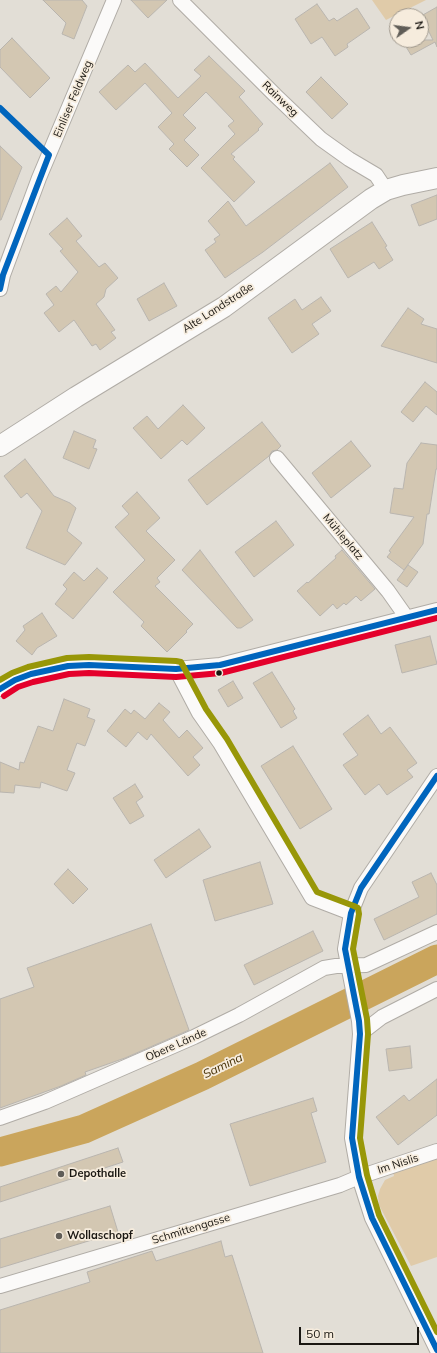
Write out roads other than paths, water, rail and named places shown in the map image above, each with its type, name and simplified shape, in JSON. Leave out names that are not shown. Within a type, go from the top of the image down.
[{"type":"main road","name":"Alte Landstraße","points":[[0,446],[76,397],[224,307],[360,206],[386,190],[437,178]]},
{"type":"street","name":"Einliser Feldweg","points":[[0,289],[3,275],[39,178],[114,0]]},
{"type":"street","name":"Rainweg","points":[[180,0],[274,95],[321,139],[349,159],[376,175],[386,190]]},
{"type":"street","name":"Mühleplatz","points":[[276,458],[388,591],[407,618]]},
{"type":"street","points":[[0,689],[15,680],[31,674],[68,666],[89,665],[176,669],[220,665],[437,610]]},
{"type":"street","points":[[176,669],[199,713],[220,743],[312,898],[351,913]]},
{"type":"street","points":[[437,776],[361,888],[351,913],[345,949],[360,1028],[352,1138],[358,1177],[372,1218],[437,1350]]},
{"type":"street","name":"Obere Lände","points":[[0,1118],[45,1102],[194,1037],[239,1015],[324,968],[336,966],[349,973],[437,932]]},
{"type":"street","points":[[360,1028],[437,989]]},
{"type":"street","name":"Im Nislis","points":[[358,1177],[437,1151]]},
{"type":"street","name":"Schmittengasse","points":[[0,1286],[326,1189],[358,1177]]},
{"type":"waterway","name":"Samina","points":[[0,1152],[84,1129],[202,1076],[437,959]]},
{"type":"place","name":"Depothalle","points":[[61,1174]]},
{"type":"place","name":"Wollaschopf","points":[[59,1236]]}]
